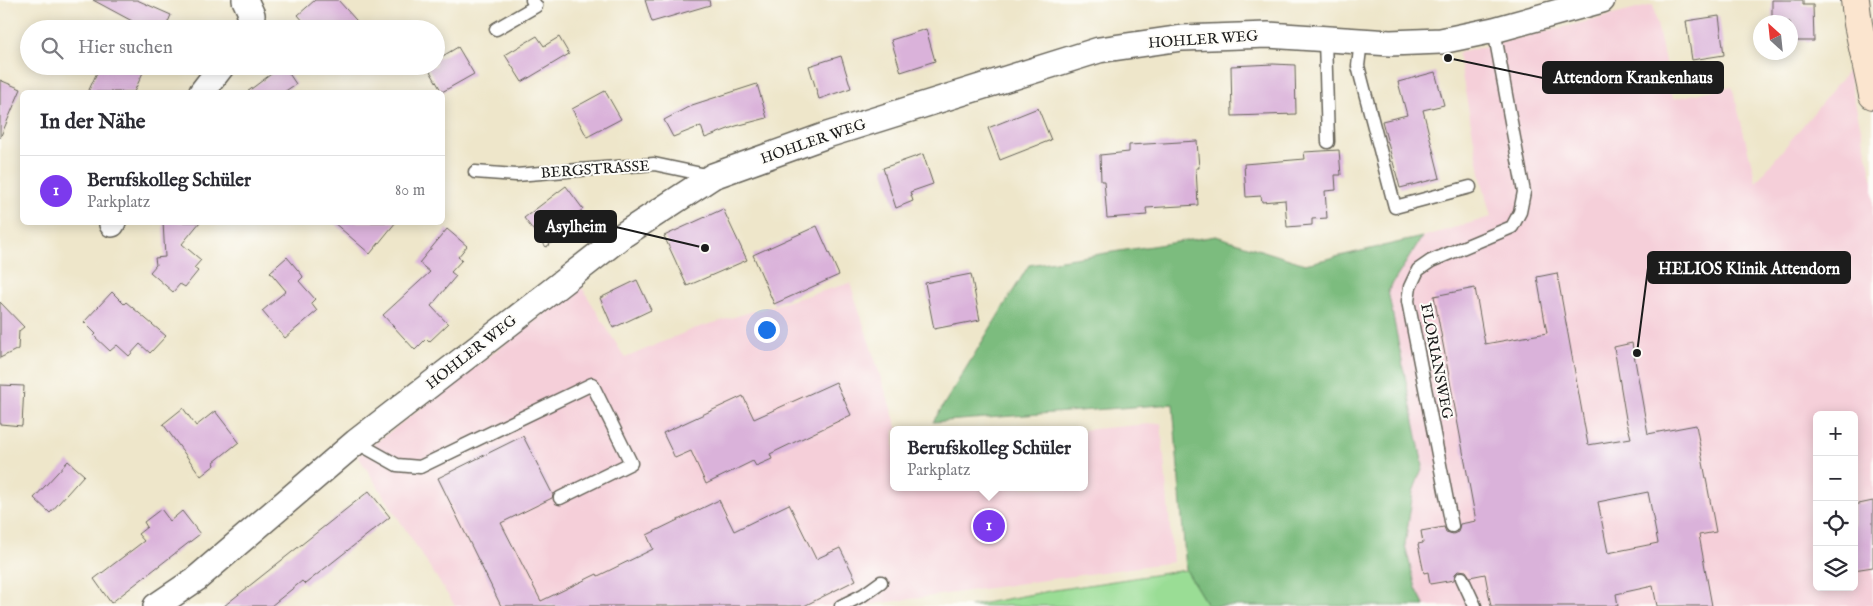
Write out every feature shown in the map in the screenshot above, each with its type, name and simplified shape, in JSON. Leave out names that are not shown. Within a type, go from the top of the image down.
[{"type":"main road","points":[[1855,0],[1858,24],[1873,95]]},
{"type":"street","points":[[246,0],[252,15],[249,20]]},
{"type":"street","name":"HOHLER WEG","points":[[156,606],[196,578],[356,442],[623,235],[713,176],[827,134],[1099,50],[1182,38],[1268,35],[1390,44],[1441,41],[1494,30],[1602,0]]},
{"type":"street","points":[[204,90],[215,75]]},
{"type":"lane","points":[[496,29],[536,6],[532,0]]},
{"type":"lane","name":"FLORIANSWEG","points":[[1452,526],[1408,301],[1410,287],[1418,270],[1431,261],[1512,227],[1520,212],[1524,192],[1494,30]]},
{"type":"lane","points":[[1325,39],[1328,142]]},
{"type":"lane","points":[[1361,41],[1358,66],[1395,206],[1470,187]]},
{"type":"lane","name":"BERGSTRASSE","points":[[476,172],[516,175],[654,164],[713,176]]},
{"type":"lane","points":[[356,442],[397,465],[420,467],[592,384],[631,463],[560,498]]},
{"type":"lane","points":[[1462,578],[1475,606]]},
{"type":"lane","points":[[841,606],[881,582]]},
{"type":"shaded area","points":[[1653,5],[1673,99],[1732,86],[1756,182],[1848,71],[1873,182],[1873,606],[1425,606],[1416,588],[1405,545],[1413,492],[1423,466],[1388,291],[1422,237],[1491,217],[1481,178],[1458,53]]},
{"type":"shaded area","points":[[850,283],[897,426],[890,426],[890,491],[1088,491],[1088,429],[1161,423],[1173,562],[861,606],[455,606],[358,456],[581,286],[625,358],[693,329]]},
{"type":"green space","points":[[1216,236],[1305,264],[1422,237],[1388,291],[1423,466],[1413,492],[1405,545],[1416,588],[1425,606],[1208,606],[1186,570],[1173,404],[933,422],[1029,265]]},
{"type":"green space","points":[[1186,570],[1208,606],[969,606],[1055,590]]},
{"type":"building","points":[[93,0],[137,0],[171,15],[169,20],[130,20]]},
{"type":"building","points":[[315,0],[338,0],[356,20],[302,20],[298,15]]},
{"type":"building","points":[[645,0],[709,0],[710,5],[652,22]]},
{"type":"building","points":[[1772,0],[1803,0],[1803,5],[1813,5],[1814,41],[1798,41],[1798,15],[1772,15]]},
{"type":"building","points":[[1719,16],[1724,55],[1692,60],[1686,21]]},
{"type":"building","points":[[926,29],[935,61],[901,72],[891,40]]},
{"type":"building","points":[[537,36],[544,46],[559,37],[569,54],[522,82],[505,55]]},
{"type":"building","points":[[458,47],[474,74],[445,90],[441,90],[432,75],[445,75],[445,55]]},
{"type":"building","points":[[841,56],[851,88],[819,99],[809,66]]},
{"type":"building","points":[[1295,65],[1296,114],[1232,116],[1231,66]]},
{"type":"building","points":[[1435,72],[1444,105],[1423,110],[1440,178],[1400,188],[1382,121],[1407,115],[1398,82]]},
{"type":"building","points":[[96,75],[142,75],[135,90],[89,90]]},
{"type":"building","points":[[270,75],[290,75],[296,84],[287,90],[250,90]]},
{"type":"building","points":[[0,80],[21,89],[0,138]]},
{"type":"building","points":[[757,84],[767,118],[736,126],[705,138],[701,126],[673,137],[664,120],[692,105]]},
{"type":"building","points":[[605,91],[621,119],[587,137],[572,109]]},
{"type":"building","points":[[1038,108],[1051,140],[1000,160],[988,128]]},
{"type":"building","points":[[1197,141],[1199,168],[1196,168],[1198,205],[1146,208],[1147,215],[1107,218],[1104,181],[1101,181],[1100,155],[1129,152],[1129,145]]},
{"type":"building","points":[[1339,150],[1341,175],[1335,175],[1336,190],[1325,191],[1327,218],[1312,219],[1312,225],[1287,227],[1285,200],[1262,202],[1261,196],[1246,197],[1244,164],[1305,159],[1304,152]]},
{"type":"building","points":[[923,154],[933,184],[910,192],[913,201],[896,208],[883,168]]},
{"type":"building","points":[[566,186],[583,209],[560,228],[564,234],[546,247],[524,218]]},
{"type":"building","points":[[723,209],[747,260],[687,286],[664,236]]},
{"type":"building","points":[[163,225],[198,225],[182,244],[201,260],[194,268],[198,271],[185,287],[180,284],[173,292],[150,272],[156,265],[155,258],[165,257]]},
{"type":"building","points":[[336,225],[394,225],[370,254]]},
{"type":"building","points":[[817,226],[839,275],[774,304],[753,255]]},
{"type":"building","points":[[447,229],[467,246],[458,257],[462,260],[451,272],[456,276],[431,306],[448,324],[429,342],[426,339],[415,350],[383,315],[430,272],[419,263]]},
{"type":"building","points":[[287,257],[302,275],[303,277],[299,281],[315,299],[311,303],[317,311],[285,338],[262,311],[286,291],[270,272]]},
{"type":"building","points":[[1557,273],[1588,445],[1631,438],[1614,347],[1632,343],[1648,434],[1696,425],[1716,532],[1699,535],[1712,606],[1657,606],[1653,586],[1616,594],[1618,606],[1491,606],[1485,574],[1470,577],[1466,571],[1459,570],[1455,574],[1454,580],[1430,584],[1428,572],[1424,573],[1418,544],[1423,543],[1421,531],[1444,527],[1446,532],[1453,534],[1458,532],[1460,524],[1476,521],[1434,296],[1475,288],[1485,344],[1547,333],[1537,277]],"holes":[[[1648,492],[1658,543],[1608,553],[1598,502]]]},
{"type":"building","points":[[971,274],[980,320],[934,329],[925,283]]},
{"type":"building","points":[[637,280],[651,310],[613,328],[600,298]]},
{"type":"building","points":[[112,292],[124,304],[126,302],[166,336],[150,353],[140,344],[129,356],[117,345],[110,351],[94,336],[96,334],[84,322]]},
{"type":"building","points":[[0,302],[24,327],[19,331],[18,349],[0,358]]},
{"type":"building","points":[[836,382],[851,415],[770,454],[772,459],[756,466],[753,461],[706,484],[691,451],[675,458],[663,433],[743,396],[754,419]]},
{"type":"building","points":[[0,385],[24,386],[22,426],[0,424]]},
{"type":"building","points":[[183,408],[196,426],[215,411],[239,442],[214,462],[215,465],[201,476],[163,424]]},
{"type":"building","points":[[523,436],[553,495],[552,498],[501,523],[541,601],[653,549],[647,535],[719,500],[734,531],[789,504],[816,559],[840,548],[856,580],[804,606],[501,606],[438,478]]},
{"type":"building","points":[[68,461],[84,475],[50,513],[34,498]]},
{"type":"building","points":[[369,491],[390,517],[305,584],[302,581],[271,606],[224,606]]},
{"type":"building","points":[[1873,501],[1873,567],[1858,569],[1858,546],[1858,504]]},
{"type":"building","points":[[161,509],[170,521],[182,511],[200,534],[111,603],[94,579],[144,541],[138,534],[147,527],[144,522]]},
{"type":"place","name":"Attendorn Krankenhaus","points":[[1448,58]]},
{"type":"place","name":"Asylheim","points":[[705,248]]},
{"type":"place","name":"HELIOS Klinik Attendorn","points":[[1637,353]]},
{"type":"place","name":"Berufskolleg Schüler","points":[[989,526]]}]
